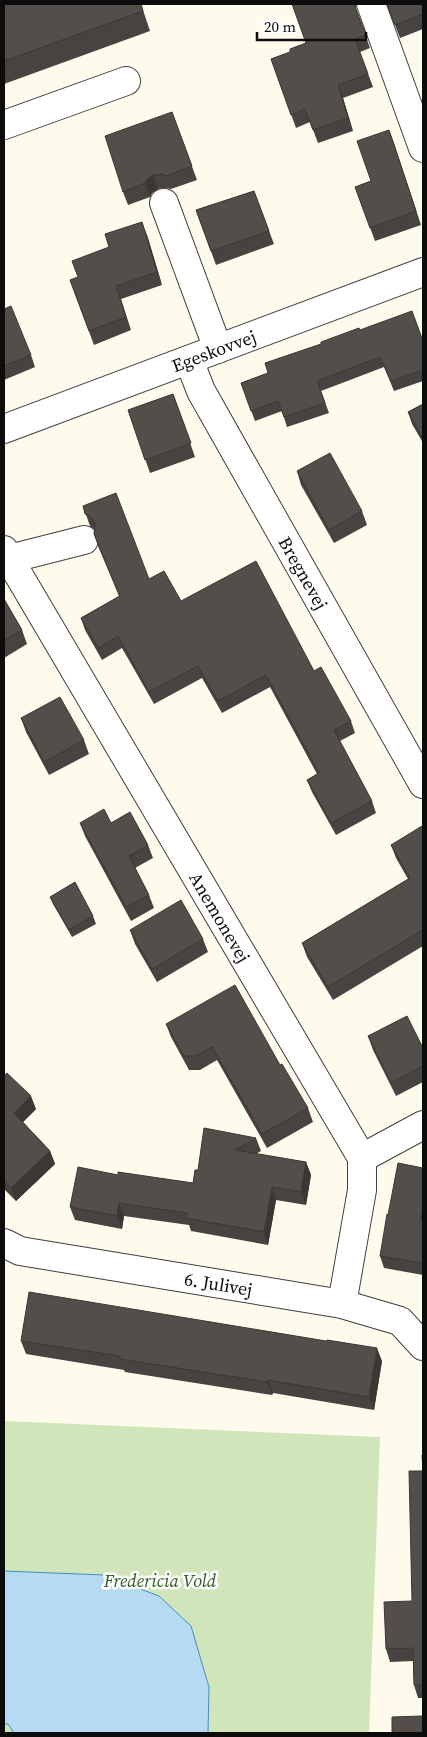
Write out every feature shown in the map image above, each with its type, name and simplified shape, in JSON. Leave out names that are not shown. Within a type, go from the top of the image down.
[{"type":"street","points":[[371,4],[423,148]]},
{"type":"street","points":[[4,125],[126,81]]},
{"type":"street","points":[[164,203],[218,349]]},
{"type":"street","name":"Egeskovvej","points":[[4,429],[422,275]]},
{"type":"street","name":"Bregnevej","points":[[189,360],[201,390],[423,784]]},
{"type":"street","points":[[6,555],[84,540]]},
{"type":"street","name":"Anemonevej","points":[[6,555],[362,1158]]},
{"type":"street","points":[[342,1304],[362,1190],[362,1158],[423,1125]]},
{"type":"street","name":"6. Julivej","points":[[4,1243],[20,1251],[342,1304],[400,1321],[423,1346]]},
{"type":"green space","name":"Fredericia Vold","points":[[4,1421],[380,1437],[369,1733],[4,1733]]},
{"type":"water","points":[[4,1571],[103,1575],[159,1596],[191,1626],[209,1687],[208,1733],[14,1733],[8,1724],[4,1724]]},
{"type":"building","points":[[4,4],[141,4],[143,11],[4,61]]},
{"type":"building","points":[[292,4],[354,4],[366,35],[355,39],[368,74],[338,85],[348,118],[313,130],[305,109],[291,115],[271,59],[290,52],[290,49],[306,43]]},
{"type":"building","points":[[387,4],[423,4],[423,14],[395,25]]},
{"type":"building","points":[[172,112],[192,166],[166,176],[161,174],[153,175],[145,183],[123,192],[105,136]]},
{"type":"building","points":[[389,130],[416,211],[370,228],[355,187],[371,181],[357,141]]},
{"type":"building","points":[[254,191],[269,231],[211,251],[196,210]]},
{"type":"building","points":[[142,222],[157,272],[116,286],[126,317],[89,331],[70,280],[78,277],[72,261],[109,247],[105,234]]},
{"type":"building","points":[[11,306],[31,355],[4,366],[4,309]]},
{"type":"building","points":[[412,311],[423,341],[423,370],[391,381],[380,357],[317,381],[325,403],[284,417],[278,401],[251,411],[241,383],[268,373],[265,363],[321,344],[321,342],[359,328],[360,330]]},
{"type":"building","points":[[173,394],[191,443],[145,460],[128,410]]},
{"type":"building","points":[[423,404],[423,439],[408,412]]},
{"type":"building","points":[[330,453],[362,511],[329,530],[297,471]]},
{"type":"building","points":[[116,493],[149,579],[164,571],[181,601],[256,561],[314,671],[321,667],[351,721],[334,730],[372,801],[331,823],[307,780],[319,773],[266,675],[218,701],[198,666],[149,692],[118,636],[98,648],[81,618],[120,596],[94,534],[95,524],[91,517],[85,514],[83,506]]},
{"type":"building","points":[[4,599],[22,630],[4,641]]},
{"type":"building","points":[[60,697],[84,740],[44,762],[21,718]]},
{"type":"building","points":[[104,809],[111,823],[130,812],[148,845],[129,856],[149,895],[126,907],[80,823]]},
{"type":"building","points":[[422,826],[423,930],[328,987],[302,943],[410,878],[391,845]]},
{"type":"building","points":[[75,882],[93,916],[69,930],[50,897]]},
{"type":"building","points":[[181,900],[203,939],[152,969],[130,930]]},
{"type":"building","points":[[235,985],[280,1065],[282,1064],[308,1108],[262,1134],[212,1047],[195,1056],[184,1056],[166,1024]]},
{"type":"building","points":[[407,1016],[423,1048],[423,1066],[391,1083],[368,1036]]},
{"type":"building","points":[[7,1073],[31,1096],[14,1113],[50,1151],[11,1188],[4,1181],[4,1076]]},
{"type":"building","points":[[204,1128],[256,1138],[235,1150],[306,1162],[301,1192],[272,1187],[264,1232],[186,1218],[187,1213],[119,1203],[117,1216],[70,1207],[78,1167],[118,1175],[118,1172],[193,1183],[195,1170],[198,1170]]},
{"type":"building","points":[[398,1163],[423,1168],[421,1220],[423,1221],[423,1263],[380,1256]]},
{"type":"building","points":[[29,1292],[377,1348],[369,1397],[268,1380],[267,1382],[120,1359],[120,1356],[21,1341]]},
{"type":"building","points":[[409,1471],[423,1471],[423,1685],[414,1685],[413,1648],[386,1649],[384,1602],[412,1601]]},
{"type":"building","points":[[423,1716],[423,1733],[392,1733],[392,1717]]}]
